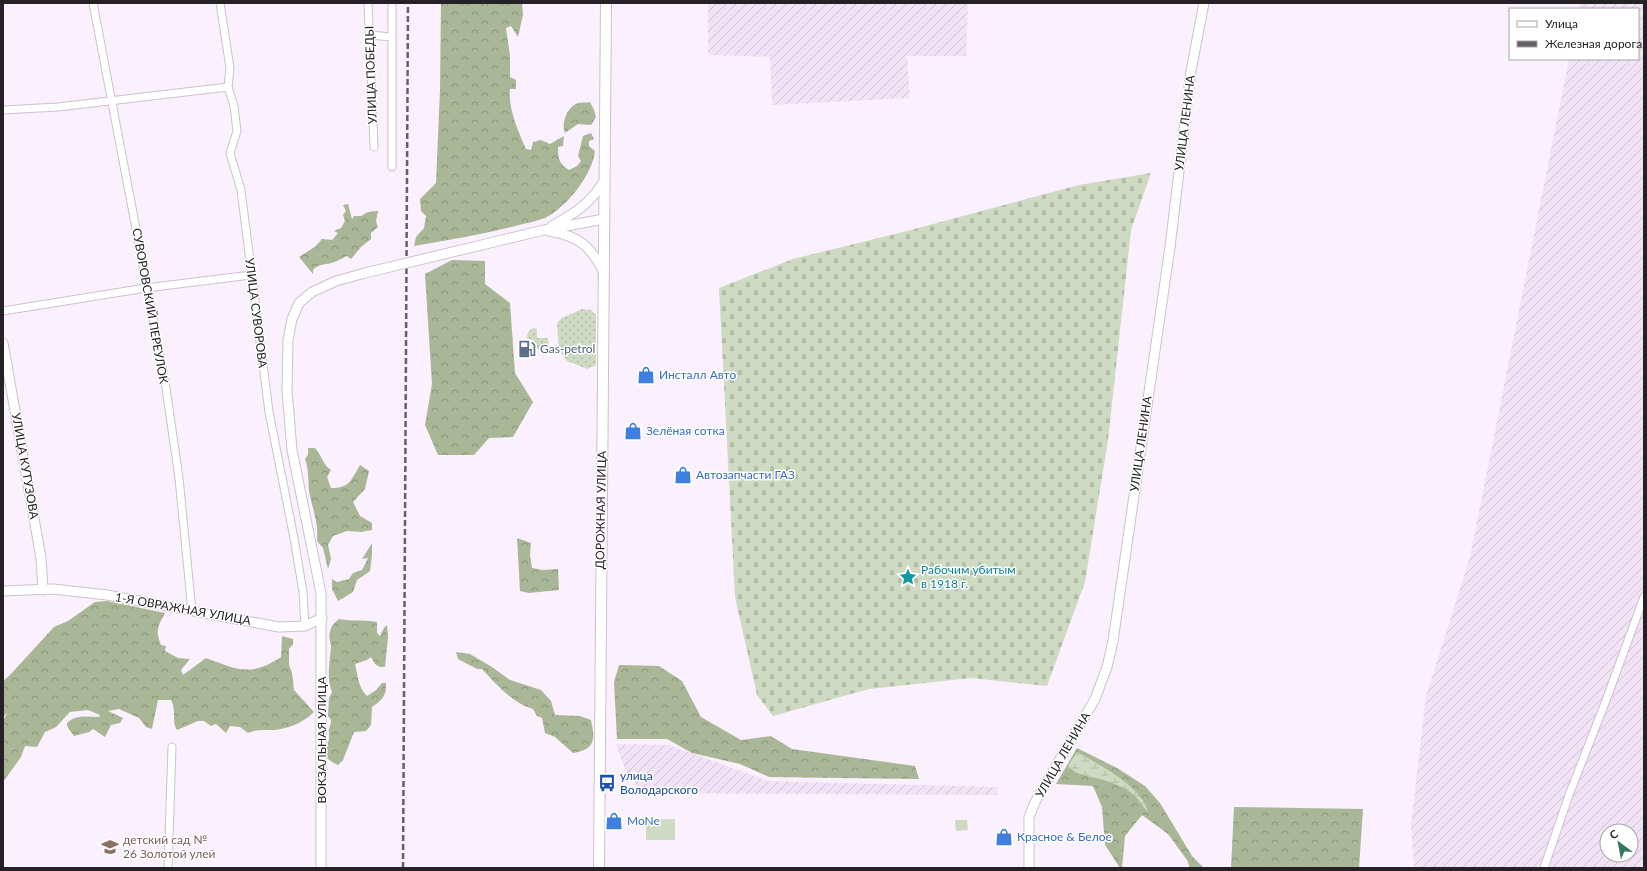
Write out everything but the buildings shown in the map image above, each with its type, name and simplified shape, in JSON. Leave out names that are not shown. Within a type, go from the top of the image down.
[{"type":"main road","name":"ДОРОЖНАЯ УЛИЦА","points":[[599,868],[606,3]]},
{"type":"street","name":"СУВОРОВСКИЙ ПЕРЕУЛОК","points":[[93,3],[165,382],[179,478],[192,610]]},
{"type":"street","name":"УЛИЦА СУВОРОВА","points":[[220,3],[230,68],[228,87],[234,106],[237,131],[230,153],[241,190],[269,412],[294,538],[303,592],[305,626]]},
{"type":"street","name":"УЛИЦА ПОБЕДЫ","points":[[368,3],[374,147]]},
{"type":"street","points":[[392,3],[392,167]]},
{"type":"street","name":"УЛИЦА ЛЕНИНА","points":[[1029,868],[1030,818],[1035,802],[1095,699],[1107,668],[1113,641],[1170,247],[1191,70],[1204,3]]},
{"type":"street","points":[[370,35],[392,37]]},
{"type":"street","points":[[3,110],[58,107],[228,87]]},
{"type":"street","points":[[544,230],[571,216],[586,205],[596,195],[604,181]]},
{"type":"street","points":[[544,230],[604,219]]},
{"type":"street","points":[[544,230],[564,233],[578,239],[589,248],[597,258],[604,274]]},
{"type":"street","name":"ВОКЗАЛЬНАЯ УЛИЦА","points":[[321,868],[321,593],[292,450],[287,390],[288,340],[292,319],[299,303],[312,292],[336,281],[544,230]]},
{"type":"street","points":[[3,311],[146,288],[251,275]]},
{"type":"street","name":"УЛИЦА КУТУЗОВА","points":[[3,343],[41,558],[43,590]]},
{"type":"street","name":"1-Я ОВРАЖНАЯ УЛИЦА","points":[[3,591],[43,590],[107,595],[279,627],[305,626],[322,615]]},
{"type":"street","points":[[1544,868],[1569,795],[1644,597]]},
{"type":"street","points":[[168,868],[172,747]]},
{"type":"shaded area","points":[[708,3],[968,3],[966,56],[907,56],[910,98],[772,105],[770,57],[708,55]]},
{"type":"shaded area","points":[[1580,3],[1644,3],[1644,868],[1414,868],[1411,825],[1426,696],[1470,557],[1569,60],[1639,60],[1639,8],[1579,8]]},
{"type":"shaded area","points":[[616,744],[669,745],[768,781],[998,787],[997,795],[636,793],[635,782],[629,780]]},
{"type":"green space","points":[[441,3],[522,3],[523,15],[518,37],[511,26],[506,28],[510,56],[510,77],[516,80],[516,89],[510,89],[512,112],[526,149],[531,150],[533,142],[541,140],[550,144],[564,136],[563,146],[558,147],[558,155],[563,166],[569,170],[577,166],[581,161],[578,156],[583,136],[591,133],[594,139],[589,141],[589,146],[595,151],[593,160],[584,180],[561,207],[545,218],[467,237],[414,246],[416,237],[424,228],[426,216],[421,211],[420,199],[436,183],[440,90]]},
{"type":"green space","points":[[590,102],[596,117],[591,125],[578,124],[565,133],[564,120],[571,108],[578,103]]},
{"type":"green space","points":[[1151,173],[1131,230],[1108,440],[1085,582],[1047,686],[971,678],[869,689],[773,716],[757,695],[735,597],[719,288],[793,259],[907,231],[1079,185]]},
{"type":"green space","points":[[348,204],[352,219],[354,216],[361,216],[368,212],[378,211],[376,221],[378,227],[371,233],[371,239],[361,247],[351,259],[347,256],[335,262],[319,266],[313,270],[313,274],[299,257],[316,246],[322,239],[332,240],[338,233],[334,231],[341,228],[345,221],[343,215],[346,211],[343,205]]},
{"type":"green space","points":[[452,260],[485,261],[485,284],[510,303],[515,373],[533,402],[513,437],[489,438],[474,455],[438,455],[425,425],[432,384],[425,274]]},
{"type":"green space","points":[[582,309],[591,310],[596,315],[596,365],[587,369],[567,361],[559,349],[557,324],[560,319]]},
{"type":"green space","points":[[534,328],[537,329],[537,338],[548,338],[549,348],[544,352],[531,346],[527,341],[529,331]]},
{"type":"green space","points":[[308,448],[315,448],[331,470],[327,477],[331,488],[346,485],[352,479],[360,465],[369,471],[365,489],[353,502],[360,516],[372,523],[372,530],[361,532],[347,531],[333,536],[328,545],[331,559],[328,569],[323,548],[317,541],[316,522],[309,491],[308,471],[305,459],[308,455]]},
{"type":"green space","points":[[517,538],[531,543],[530,555],[532,568],[543,570],[558,569],[559,590],[529,593],[520,591]]},
{"type":"green space","points":[[372,543],[370,571],[357,580],[353,592],[338,601],[332,589],[332,579],[337,582],[349,579],[353,573],[362,570],[368,558],[362,559]]},
{"type":"green space","points":[[107,601],[165,613],[158,629],[159,640],[161,645],[166,646],[165,651],[178,658],[190,659],[181,670],[183,675],[206,658],[227,666],[244,670],[261,667],[281,657],[282,636],[293,639],[293,644],[289,649],[289,665],[292,673],[294,690],[314,712],[310,716],[290,727],[273,730],[258,730],[248,733],[240,727],[230,726],[226,733],[216,724],[211,726],[204,721],[198,721],[177,730],[174,723],[174,708],[171,700],[158,700],[152,729],[146,727],[139,718],[119,709],[108,711],[123,718],[120,723],[111,725],[105,737],[93,729],[89,732],[74,736],[68,728],[67,723],[78,717],[99,717],[100,715],[88,710],[70,712],[56,727],[45,732],[37,747],[25,746],[21,757],[3,782],[3,721],[7,713],[3,717],[3,681],[54,627],[68,621],[95,602]]},
{"type":"green space","points":[[339,619],[377,622],[377,633],[380,636],[387,625],[388,637],[385,667],[380,667],[375,664],[371,657],[355,664],[360,685],[367,696],[376,690],[382,683],[386,683],[386,691],[379,702],[372,707],[371,725],[366,731],[354,732],[343,760],[338,765],[329,760],[326,752],[331,721],[328,716],[329,698],[332,692],[329,681],[331,647],[329,634],[332,626]]},
{"type":"green space","points":[[456,652],[470,654],[510,680],[541,690],[551,701],[555,715],[580,716],[591,720],[593,738],[590,746],[586,749],[573,753],[555,737],[545,733],[542,718],[537,716],[533,709],[512,698],[482,669],[477,669],[458,659]]},
{"type":"green space","points":[[619,665],[659,666],[682,681],[701,717],[741,740],[771,736],[792,749],[915,766],[919,779],[769,777],[740,764],[692,753],[667,739],[617,739],[614,682]]},
{"type":"green space","points":[[1077,748],[1117,768],[1145,786],[1160,803],[1192,856],[1204,868],[1190,868],[1187,860],[1168,834],[1142,815],[1125,836],[1122,868],[1120,868],[1105,845],[1102,807],[1093,786],[1056,784]]},
{"type":"green space","points":[[1077,752],[1129,785],[1138,794],[1148,812],[1134,795],[1118,785],[1078,773],[1071,769],[1068,766]]},
{"type":"green space","points":[[1234,807],[1363,809],[1359,868],[1231,868]]},
{"type":"green space","points":[[675,819],[675,840],[646,840],[646,820]]},
{"type":"green space","points":[[955,820],[967,820],[968,830],[956,831]]},
{"type":"railway","points":[[403,868],[408,3]]},
{"type":"place","name":"Gas-petrol","points":[[527,349]]},
{"type":"place","name":"Инсталл Авто","points":[[646,375]]},
{"type":"place","name":"Зелёная сотка","points":[[633,431]]},
{"type":"place","name":"Автозапчасти ГАЗ","points":[[683,475]]},
{"type":"place","name":"Рабочим убитым в 1918 г.","points":[[908,577]]},
{"type":"place","name":"улица Володарского","points":[[607,783]]},
{"type":"place","name":"MoNe","points":[[614,821]]},
{"type":"place","name":"Красное & Белое","points":[[1004,837]]},
{"type":"place","name":"детский сад № 26 Золотой улей","points":[[110,847]]}]
